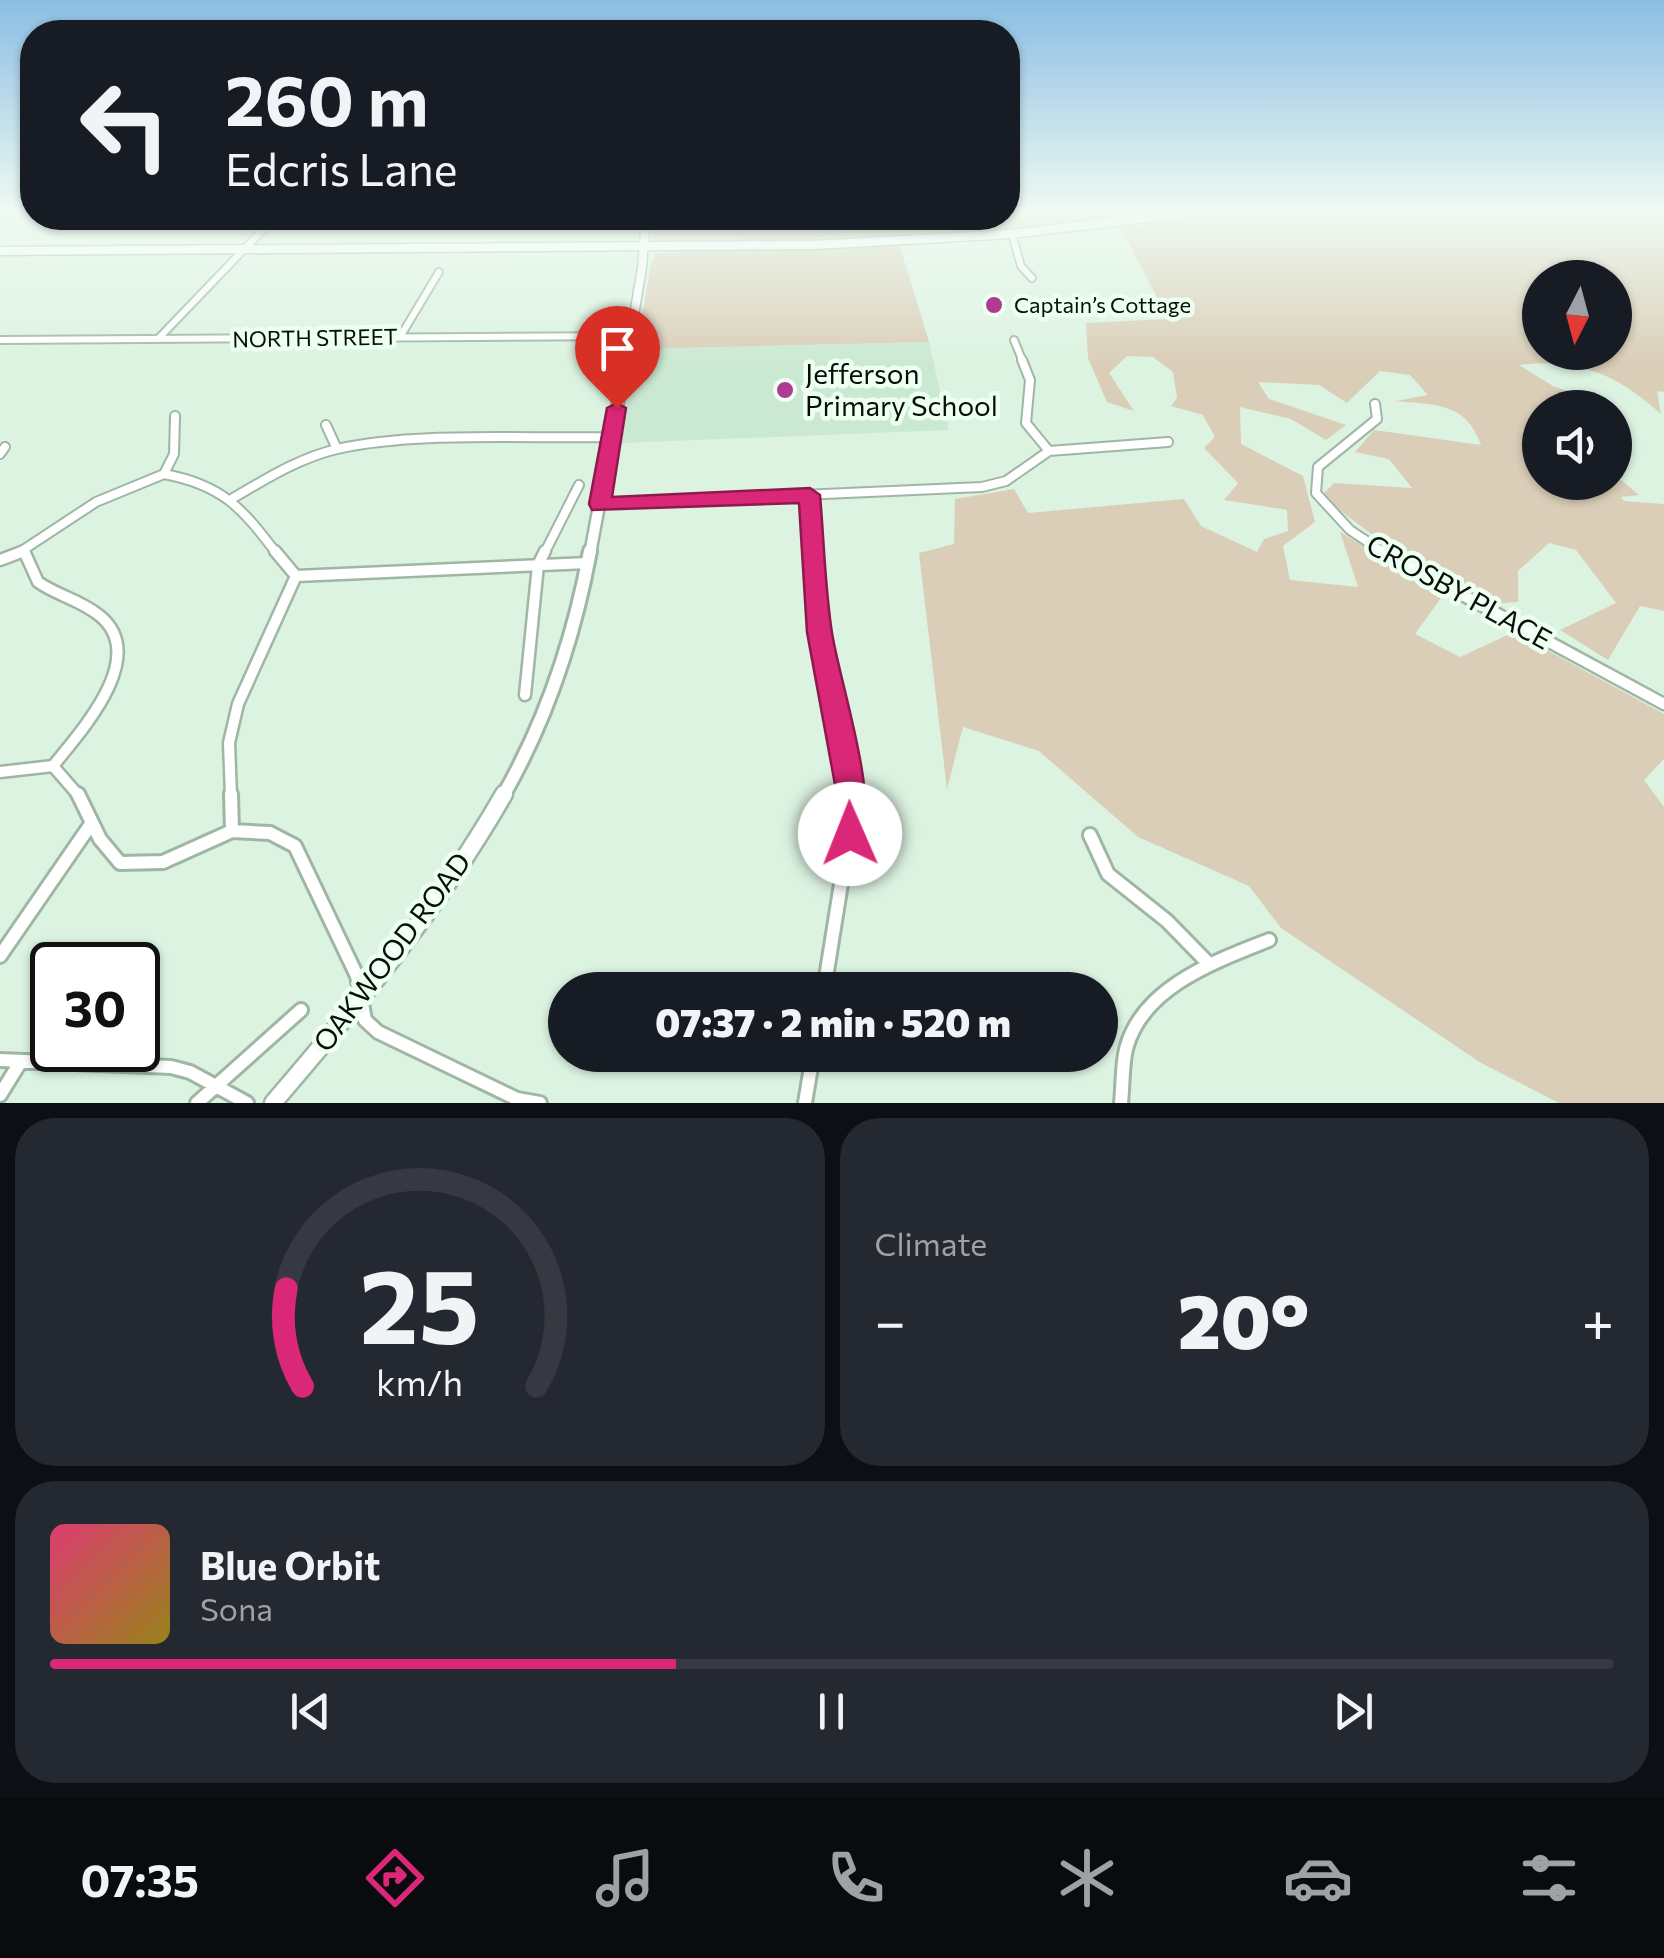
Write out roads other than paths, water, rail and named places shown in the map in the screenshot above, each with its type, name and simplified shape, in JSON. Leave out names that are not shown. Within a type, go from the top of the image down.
[{"type":"main road","name":"OAKWOOD ROAD","points":[[273,1103],[360,1002],[450,882],[520,765],[569,646],[600,504],[641,262]]},
{"type":"street","points":[[158,339],[231,262]]},
{"type":"street","points":[[1020,262],[1032,278]]},
{"type":"street","points":[[400,337],[439,272]]},
{"type":"street","name":"NORTH STREET","points":[[0,340],[629,336]]},
{"type":"street","points":[[1014,340],[1030,380],[1026,423],[1050,451]]},
{"type":"street","name":"CROSBY PLACE","points":[[1376,404],[1377,418],[1318,466],[1316,492],[1332,513],[1372,546],[1664,704]]},
{"type":"street","points":[[164,474],[174,454],[175,416]]},
{"type":"street","points":[[326,425],[337,449]]},
{"type":"street","points":[[233,498],[290,465],[337,449],[413,441],[612,436]]},
{"type":"street","points":[[600,504],[982,487],[1006,481],[1050,451],[1168,442]]},
{"type":"street","points":[[0,560],[24,551],[96,502],[164,474],[206,484],[233,498],[296,576]]},
{"type":"street","points":[[525,695],[538,564],[580,484]]},
{"type":"street","points":[[810,495],[819,632],[850,790],[850,834],[827,972]]},
{"type":"street","points":[[0,772],[53,766],[107,694],[120,660],[116,632],[101,614],[79,600],[44,588],[30,576],[24,551]]},
{"type":"street","points":[[296,576],[588,563]]},
{"type":"street","points":[[232,832],[230,742],[238,704],[296,576]]},
{"type":"street","points":[[53,766],[79,791],[104,849],[120,862],[163,862],[232,832],[270,833],[295,846],[357,976],[366,1020],[378,1032],[517,1099],[540,1103]]},
{"type":"street","points":[[0,956],[92,824]]},
{"type":"street","points":[[1090,836],[1108,874],[1167,920],[1209,964]]},
{"type":"street","points":[[1122,1103],[1126,1044],[1156,998],[1209,964],[1268,940]]},
{"type":"street","name":"OAKWOOD ROAD","points":[[198,1103],[301,1010]]},
{"type":"street","points":[[0,1060],[171,1067],[190,1072],[247,1103]]},
{"type":"street","points":[[0,1095],[21,1062]]},
{"type":"street","points":[[805,1103],[810,1072]]},
{"type":"place","name":"Captain’s Cottage","points":[[994,305]]},
{"type":"place","name":"Jefferson Primary School","points":[[785,390]]}]
